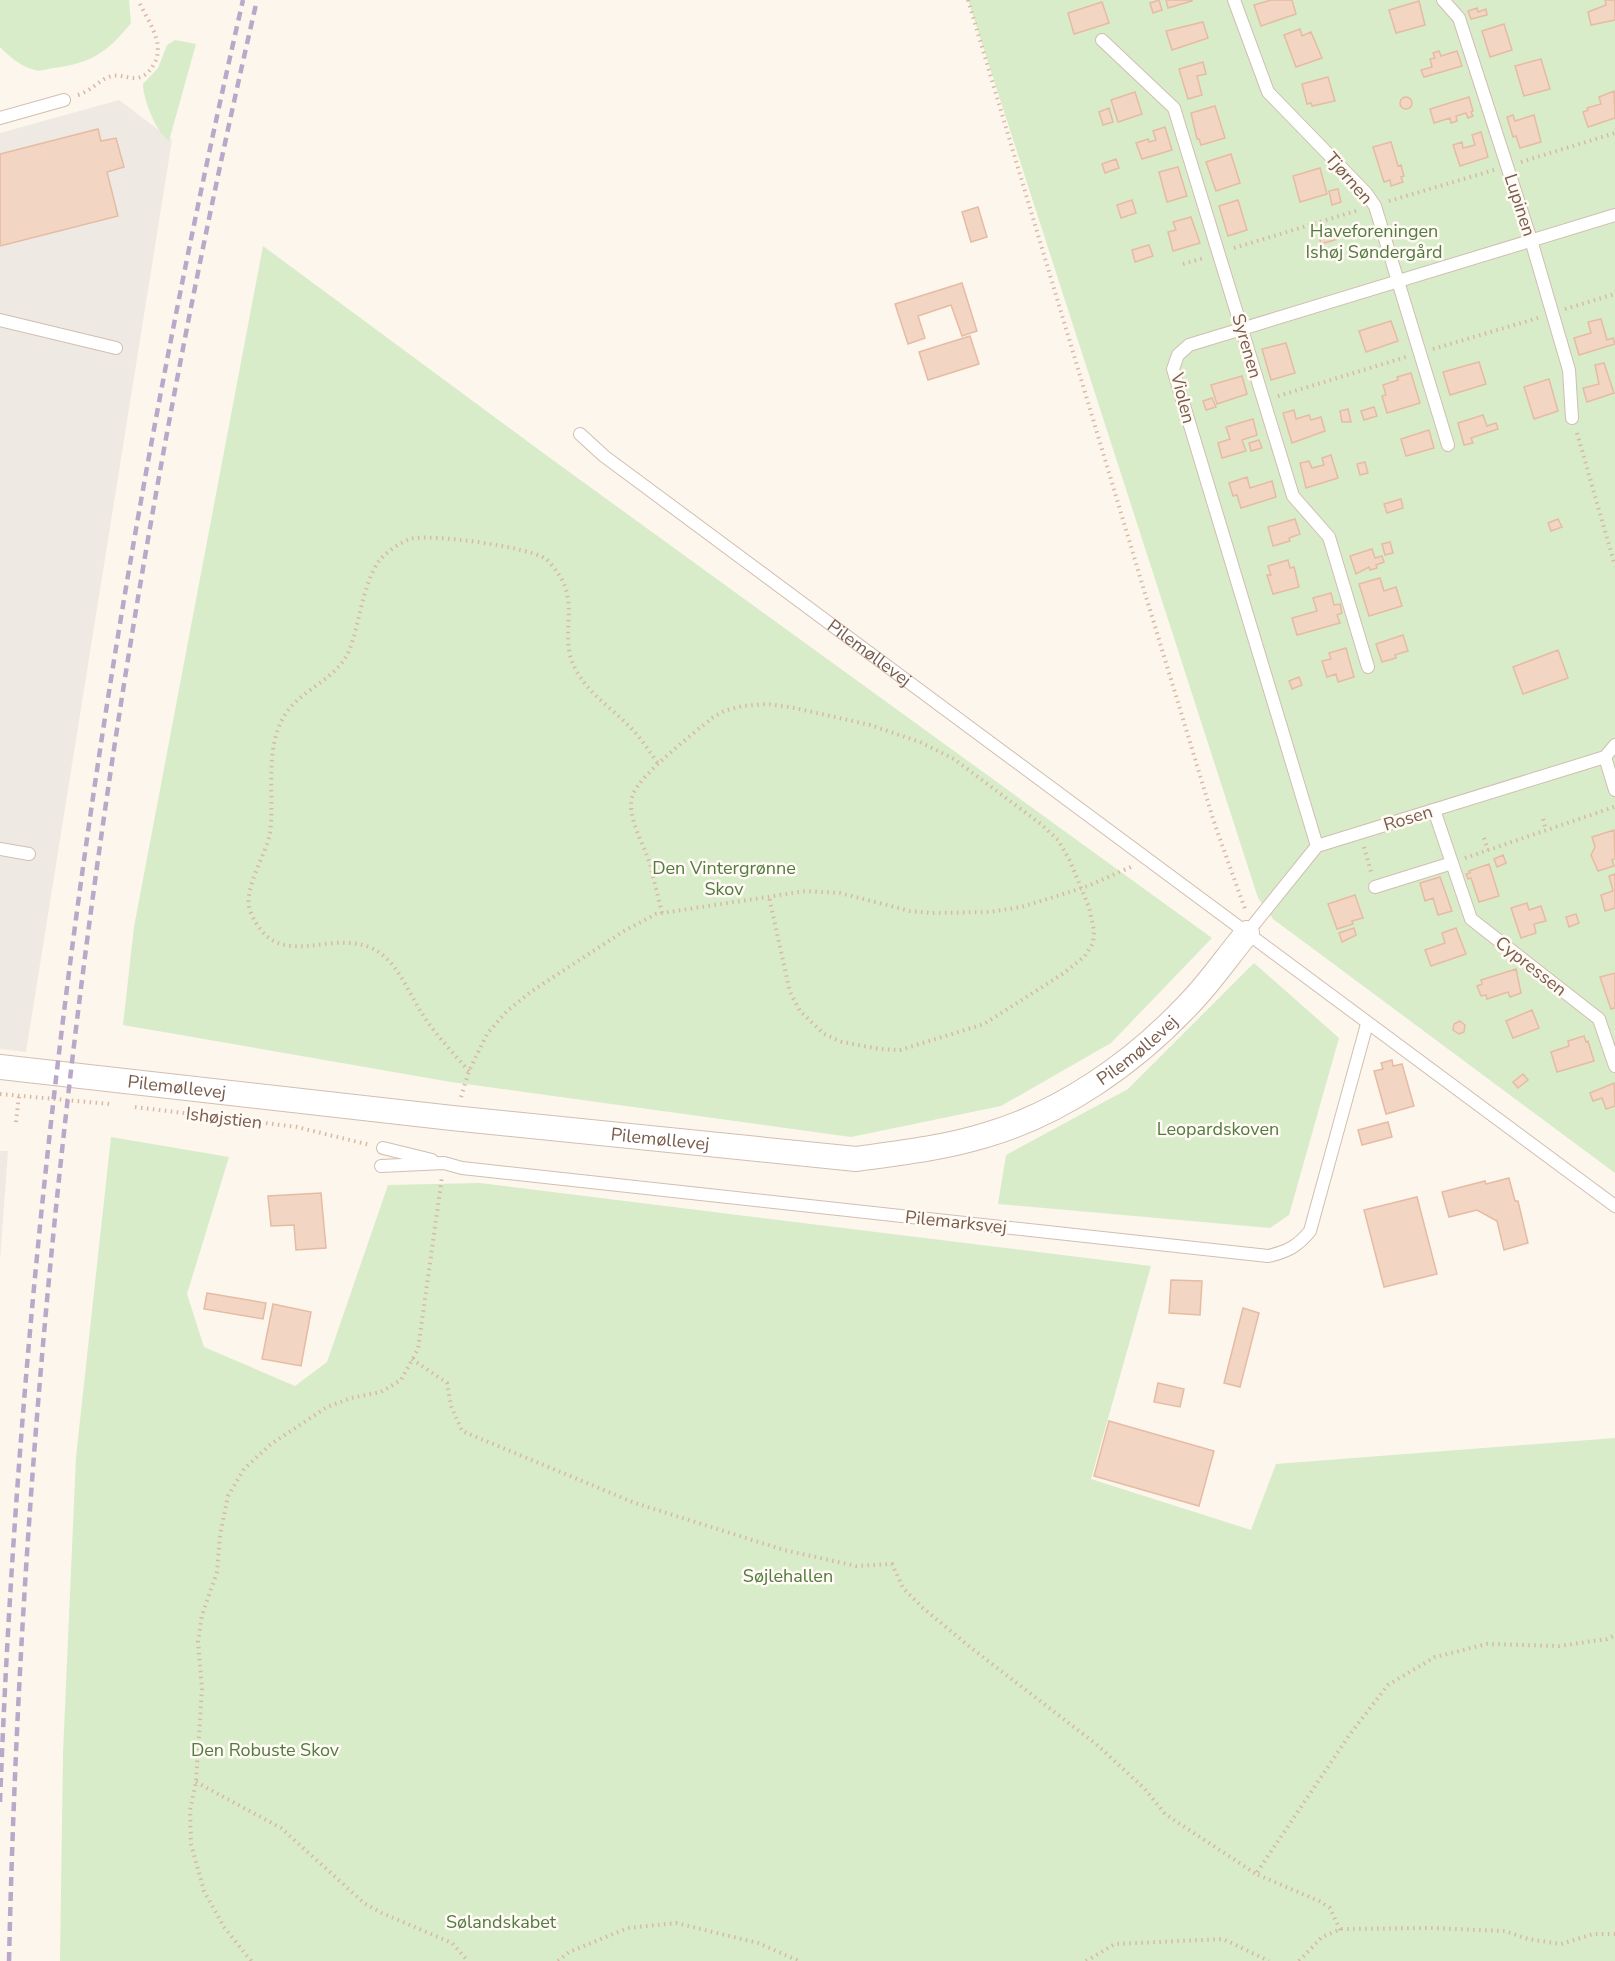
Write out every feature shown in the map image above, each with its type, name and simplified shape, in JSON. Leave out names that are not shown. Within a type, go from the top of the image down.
[{"type":"street","name":"Pilemøllevej","points":[[0,1067],[452,1118],[856,1159],[920,1150],[987,1135],[1042,1113],[1089,1088],[1137,1054],[1188,1006],[1247,933]]},
{"type":"lane","name":"Tjørnen","points":[[1234,0],[1268,92],[1366,193],[1375,206],[1448,445]]},
{"type":"lane","name":"Lupinen","points":[[1443,0],[1459,18],[1531,240],[1569,370],[1572,418]]},
{"type":"lane","name":"Syrenen","points":[[1102,40],[1174,108],[1293,496],[1329,537],[1368,667]]},
{"type":"lane","points":[[0,118],[64,100]]},
{"type":"lane","name":"Violen","points":[[1317,846],[1173,369],[1179,355],[1189,345],[1615,215]]},
{"type":"lane","points":[[0,320],[116,348]]},
{"type":"lane","name":"Pilemøllevej","points":[[580,434],[604,456],[1615,1206]]},
{"type":"lane","points":[[1615,745],[1605,757],[1615,790]]},
{"type":"lane","name":"Rosen","points":[[1317,846],[1605,757]]},
{"type":"lane","name":"Cypressen","points":[[1434,810],[1471,919],[1599,1019],[1615,1066]]},
{"type":"lane","points":[[1247,933],[1317,846]]},
{"type":"lane","points":[[0,849],[30,854]]},
{"type":"lane","points":[[1375,887],[1452,862]]},
{"type":"lane","name":"Pilemarksvej","points":[[381,1166],[444,1163],[462,1168],[1268,1256],[1286,1252],[1299,1244],[1310,1231],[1368,1024]]},
{"type":"lane","points":[[383,1148],[444,1163]]},
{"type":"path","points":[[64,100],[89,91],[109,77],[121,75],[135,78],[149,72],[158,57],[159,43],[138,0]]},
{"type":"path","points":[[968,0],[1212,813],[1242,896],[1247,916],[1247,933]]},
{"type":"path","points":[[1220,253],[1615,133]]},
{"type":"path","points":[[1263,400],[1615,294]]},
{"type":"path","points":[[1572,418],[1615,566]]},
{"type":"path","points":[[469,1071],[423,1016],[387,956],[368,946],[347,943],[292,947],[272,940],[258,927],[249,908],[250,888],[270,835],[272,744],[284,716],[296,702],[339,668],[348,654],[372,569],[383,555],[397,546],[411,539],[428,538],[527,551],[546,559],[559,575],[568,592],[571,611],[567,642],[574,667],[587,686],[632,730],[659,765]]},
{"type":"path","points":[[662,913],[631,806],[634,793],[647,775],[712,718],[724,711],[742,706],[768,704],[870,725],[920,742],[954,759],[1015,804],[1058,840],[1082,888],[1089,908],[1094,931],[1093,943],[1085,956],[1055,980],[984,1024],[900,1050],[842,1042],[824,1035],[800,1011],[790,992],[768,897]]},
{"type":"path","points":[[1452,862],[1615,806]]},
{"type":"path","points":[[1543,819],[1546,830]]},
{"type":"path","points":[[1359,833],[1375,887]]},
{"type":"path","points":[[1484,838],[1488,850]]},
{"type":"path","points":[[452,1118],[469,1071],[487,1034],[507,1011],[532,991],[624,931],[656,914],[806,891],[840,893],[910,911],[955,914],[1021,907],[1082,888],[1126,871],[1147,858]]},
{"type":"path","points":[[0,1094],[120,1105]]},
{"type":"path","points":[[16,1122],[19,1096]]},
{"type":"path","name":"Ishøjstien","points":[[130,1106],[297,1127],[383,1148]]},
{"type":"path","points":[[251,1961],[224,1927],[204,1891],[190,1844],[190,1810],[196,1782],[202,1689],[198,1641],[202,1615],[217,1572],[220,1535],[228,1496],[244,1469],[271,1444],[327,1407],[351,1398],[381,1392],[401,1380],[418,1349],[444,1163]]},
{"type":"path","points":[[412,1359],[447,1383],[452,1406],[462,1431],[635,1503],[784,1550],[856,1566],[892,1564],[903,1588],[923,1608],[1096,1744],[1145,1789],[1165,1814],[1256,1874],[1330,1908],[1340,1930]]},
{"type":"path","points":[[1256,1874],[1350,1734],[1388,1685],[1435,1656],[1487,1644],[1559,1646],[1607,1639],[1615,1635]]},
{"type":"path","points":[[196,1782],[281,1828],[364,1903],[452,1943],[468,1961]]},
{"type":"path","points":[[558,1961],[569,1952],[628,1928],[676,1923],[758,1943],[799,1961]]},
{"type":"path","points":[[1299,1961],[1322,1937],[1340,1930],[1431,1928],[1505,1931],[1528,1939],[1561,1944],[1593,1934],[1615,1934]]},
{"type":"path","points":[[1086,1961],[1115,1944],[1223,1939],[1269,1961]]},
{"type":"shaded area","points":[[119,100],[172,140],[26,1052],[0,1049],[0,133]]},
{"type":"shaded area","points":[[0,1151],[8,1151],[0,1260]]},
{"type":"green space","points":[[0,0],[129,0],[131,23],[106,49],[88,60],[37,71],[20,64],[0,47]]},
{"type":"green space","name":"Haveforeningen Ishøj Søndergård","points":[[968,0],[1615,0],[1615,1173],[1273,919],[1258,898]]},
{"type":"green space","points":[[175,40],[196,44],[169,141],[159,130],[151,115],[143,84],[158,68],[167,45]]},
{"type":"green space","name":"Den Vintergrønne Skov","points":[[263,246],[550,458],[1212,938],[1111,1043],[1001,1106],[851,1137],[451,1082],[123,1025],[134,927]]},
{"type":"green space","name":"Leopardskoven","points":[[1254,963],[1339,1038],[1289,1215],[1270,1228],[998,1204],[1006,1155],[1128,1089]]},
{"type":"green space","name":"Søjlehallen","points":[[111,1137],[229,1157],[187,1294],[204,1347],[295,1386],[327,1362],[388,1185],[480,1183],[1151,1266],[1091,1479],[1251,1530],[1276,1464],[1615,1438],[1615,1961],[60,1961],[63,1753],[76,1457]]},
{"type":"building","points":[[1159,0],[1162,10],[1153,13],[1150,3]]},
{"type":"building","points":[[1166,0],[1192,0],[1192,1],[1168,8]]},
{"type":"building","points":[[1271,0],[1292,0],[1296,14],[1261,26],[1254,5]]},
{"type":"building","points":[[1605,0],[1615,0],[1615,20],[1591,25],[1588,12],[1606,5]]},
{"type":"building","points":[[1419,1],[1425,25],[1396,33],[1389,10]]},
{"type":"building","points":[[1102,2],[1109,23],[1074,34],[1068,13]]},
{"type":"building","points":[[1477,8],[1478,12],[1486,9],[1487,15],[1471,19],[1468,11]]},
{"type":"building","points":[[1203,22],[1208,38],[1172,50],[1166,31]]},
{"type":"building","points":[[1504,24],[1512,50],[1490,57],[1482,31]]},
{"type":"building","points":[[1300,29],[1302,36],[1311,32],[1322,58],[1296,67],[1284,35]]},
{"type":"building","points":[[1439,51],[1441,56],[1457,51],[1462,66],[1424,77],[1421,70],[1432,67],[1430,59],[1435,58],[1433,53]]},
{"type":"building","points":[[1541,59],[1550,89],[1524,96],[1515,66]]},
{"type":"building","points":[[1203,62],[1206,74],[1197,76],[1202,95],[1188,99],[1179,69]]},
{"type":"building","points":[[1328,77],[1335,101],[1312,106],[1311,103],[1307,104],[1302,84]]},
{"type":"building","points":[[1614,91],[1615,118],[1588,127],[1583,112],[1588,110],[1587,108],[1601,104],[1599,97]]},
{"type":"building","points":[[1135,92],[1142,114],[1118,122],[1111,100]]},
{"type":"building","points":[[1406,97],[1412,103],[1406,109],[1400,103]]},
{"type":"building","points":[[1469,97],[1473,116],[1468,118],[1466,113],[1456,116],[1457,121],[1451,123],[1450,118],[1434,123],[1430,109]]},
{"type":"building","points":[[1215,106],[1225,138],[1201,145],[1197,139],[1191,113]]},
{"type":"building","points":[[1109,108],[1113,122],[1103,125],[1099,112]]},
{"type":"building","points":[[1513,115],[1515,121],[1534,115],[1541,142],[1520,148],[1516,136],[1513,137],[1507,117]]},
{"type":"building","points":[[1165,127],[1172,150],[1142,159],[1136,143],[1148,139],[1149,142],[1156,140],[1153,131]]},
{"type":"building","points":[[98,129],[101,141],[116,138],[124,167],[107,172],[118,216],[0,246],[0,154]]},
{"type":"building","points":[[1481,132],[1488,157],[1460,166],[1453,145],[1462,142],[1463,148],[1475,145],[1472,135]]},
{"type":"building","points":[[1391,142],[1398,166],[1401,165],[1404,176],[1401,177],[1403,182],[1391,186],[1390,180],[1384,182],[1373,147]]},
{"type":"building","points":[[1231,154],[1240,183],[1216,191],[1206,162]]},
{"type":"building","points":[[1116,159],[1119,168],[1105,173],[1102,164]]},
{"type":"building","points":[[1178,167],[1187,196],[1167,202],[1159,172]]},
{"type":"building","points":[[1320,168],[1327,194],[1300,202],[1293,176]]},
{"type":"building","points":[[1338,189],[1341,202],[1332,205],[1329,191]]},
{"type":"building","points":[[1132,200],[1136,213],[1121,218],[1117,205]]},
{"type":"building","points":[[1238,200],[1247,230],[1228,236],[1219,206]]},
{"type":"building","points":[[978,207],[987,237],[971,242],[962,212]]},
{"type":"building","points":[[1191,217],[1200,243],[1173,251],[1168,232],[1176,230],[1173,222]]},
{"type":"building","points":[[1335,231],[1338,239],[1321,244],[1319,236]]},
{"type":"building","points":[[1149,245],[1153,256],[1135,262],[1132,250]]},
{"type":"building","points":[[962,283],[977,331],[962,336],[951,305],[918,316],[925,338],[908,344],[895,304]]},
{"type":"building","points":[[1601,319],[1607,340],[1613,338],[1615,344],[1579,355],[1574,338],[1591,333],[1588,322]]},
{"type":"building","points":[[1391,321],[1398,341],[1366,352],[1359,331]]},
{"type":"building","points":[[970,336],[979,364],[928,380],[919,352]]},
{"type":"building","points":[[1286,343],[1295,373],[1271,380],[1262,349]]},
{"type":"building","points":[[1479,362],[1486,384],[1450,395],[1443,372]]},
{"type":"building","points":[[1604,363],[1614,393],[1587,402],[1583,388],[1599,384],[1595,365]]},
{"type":"building","points":[[1411,373],[1420,403],[1387,413],[1382,396],[1386,395],[1383,385],[1398,380],[1397,377]]},
{"type":"building","points":[[1242,376],[1247,394],[1217,404],[1211,385]]},
{"type":"building","points":[[1549,379],[1558,411],[1534,419],[1524,387]]},
{"type":"building","points":[[1212,398],[1216,407],[1206,410],[1203,401]]},
{"type":"building","points":[[1374,407],[1377,416],[1364,420],[1361,411]]},
{"type":"building","points":[[1348,409],[1351,422],[1342,422],[1340,411]]},
{"type":"building","points":[[1294,410],[1296,419],[1309,415],[1311,420],[1321,417],[1325,431],[1292,443],[1283,413]]},
{"type":"building","points":[[1483,415],[1487,426],[1496,423],[1498,429],[1471,438],[1473,443],[1464,445],[1458,423]]},
{"type":"building","points":[[1253,419],[1257,435],[1242,440],[1246,451],[1222,458],[1218,443],[1230,439],[1226,427]]},
{"type":"building","points":[[1429,430],[1434,448],[1406,456],[1401,439]]},
{"type":"building","points":[[1259,440],[1262,448],[1251,451],[1249,443]]},
{"type":"building","points":[[1331,455],[1338,478],[1306,488],[1300,463],[1309,461],[1312,468],[1324,465],[1322,458]]},
{"type":"building","points":[[1365,462],[1368,473],[1360,475],[1357,464]]},
{"type":"building","points":[[1247,477],[1250,488],[1272,481],[1276,497],[1241,508],[1237,495],[1233,496],[1229,483]]},
{"type":"building","points":[[1401,499],[1403,508],[1387,513],[1384,504]]},
{"type":"building","points":[[1295,519],[1300,534],[1289,538],[1290,541],[1273,546],[1268,527]]},
{"type":"building","points":[[1558,519],[1562,527],[1551,531],[1548,523]]},
{"type":"building","points":[[1390,542],[1393,553],[1385,555],[1382,544]]},
{"type":"building","points":[[1372,549],[1375,558],[1382,556],[1384,562],[1376,565],[1377,568],[1370,570],[1369,567],[1356,574],[1350,556]]},
{"type":"building","points":[[1288,560],[1290,568],[1294,567],[1299,587],[1273,594],[1267,575],[1271,575],[1268,566]]},
{"type":"building","points":[[1380,578],[1384,591],[1396,587],[1402,606],[1369,616],[1359,584]]},
{"type":"building","points":[[1331,593],[1334,605],[1340,604],[1342,613],[1337,615],[1340,623],[1297,635],[1292,618],[1317,611],[1313,598]]},
{"type":"building","points":[[1403,635],[1408,651],[1382,662],[1376,644]]},
{"type":"building","points":[[1346,648],[1354,677],[1338,682],[1336,674],[1327,677],[1322,661],[1331,659],[1329,653]]},
{"type":"building","points":[[1558,650],[1568,678],[1523,694],[1513,667]]},
{"type":"building","points":[[1299,677],[1302,685],[1292,689],[1289,681]]},
{"type":"building","points":[[1614,830],[1615,859],[1612,860],[1614,866],[1598,871],[1591,855],[1595,847],[1592,837]]},
{"type":"building","points":[[1503,855],[1506,863],[1497,867],[1494,859]]},
{"type":"building","points":[[1489,864],[1499,896],[1479,902],[1471,878],[1468,879],[1466,874]]},
{"type":"building","points":[[1615,874],[1615,908],[1605,911],[1601,895],[1613,891],[1609,876]]},
{"type":"building","points":[[1440,877],[1452,911],[1438,915],[1433,898],[1425,901],[1420,883]]},
{"type":"building","points":[[1355,895],[1363,918],[1337,929],[1328,904]]},
{"type":"building","points":[[1527,903],[1529,910],[1541,906],[1546,921],[1534,924],[1536,933],[1521,938],[1511,908]]},
{"type":"building","points":[[1576,914],[1579,923],[1569,927],[1566,917]]},
{"type":"building","points":[[1354,928],[1356,935],[1342,942],[1339,933]]},
{"type":"building","points":[[1456,928],[1466,954],[1431,966],[1425,950],[1445,943],[1442,933]]},
{"type":"building","points":[[1516,969],[1521,993],[1510,997],[1508,992],[1487,999],[1486,995],[1481,996],[1477,986],[1482,984],[1481,980]]},
{"type":"building","points":[[1615,973],[1615,1008],[1611,1009],[1600,977]]},
{"type":"building","points":[[1532,1010],[1539,1028],[1513,1038],[1506,1021]]},
{"type":"building","points":[[1460,1021],[1465,1025],[1464,1032],[1459,1034],[1453,1030],[1454,1024]]},
{"type":"building","points":[[1584,1036],[1586,1042],[1588,1041],[1594,1061],[1557,1072],[1551,1052],[1569,1046],[1568,1041]]},
{"type":"building","points":[[1392,1060],[1393,1066],[1402,1064],[1414,1106],[1386,1114],[1374,1071],[1383,1069],[1381,1063]]},
{"type":"building","points":[[1523,1074],[1528,1080],[1518,1088],[1513,1082]]},
{"type":"building","points":[[1614,1083],[1615,1106],[1606,1109],[1602,1098],[1593,1101],[1590,1093]]},
{"type":"building","points":[[1388,1122],[1392,1137],[1362,1145],[1358,1130]]},
{"type":"building","points":[[1509,1178],[1515,1201],[1518,1201],[1528,1243],[1504,1250],[1497,1221],[1477,1210],[1449,1217],[1442,1192],[1485,1181],[1486,1184]]},
{"type":"building","points":[[321,1193],[326,1248],[296,1250],[294,1225],[271,1226],[268,1196]]},
{"type":"building","points":[[1417,1197],[1437,1274],[1384,1287],[1364,1210]]},
{"type":"building","points":[[1171,1280],[1202,1281],[1200,1315],[1169,1313]]},
{"type":"building","points":[[207,1293],[266,1303],[263,1319],[204,1309]]},
{"type":"building","points":[[273,1304],[311,1312],[301,1366],[262,1359]]},
{"type":"building","points":[[1243,1308],[1259,1313],[1240,1387],[1224,1383]]},
{"type":"building","points":[[1158,1383],[1184,1389],[1180,1407],[1154,1402]]},
{"type":"building","points":[[1109,1421],[1214,1451],[1199,1506],[1094,1476]]},
{"type":"railway","points":[[0,1802],[11,1575],[29,1348],[51,1121],[79,895],[112,670],[151,446],[194,223],[243,0]]},
{"type":"railway","points":[[9,1961],[18,1713],[33,1466],[55,1220],[83,974],[117,729],[158,485],[204,242],[257,0]]},
{"type":"park label","name":"Den Robuste Skov","points":[[265,1750]]},
{"type":"park label","name":"Sølandskabet","points":[[501,1922]]}]
